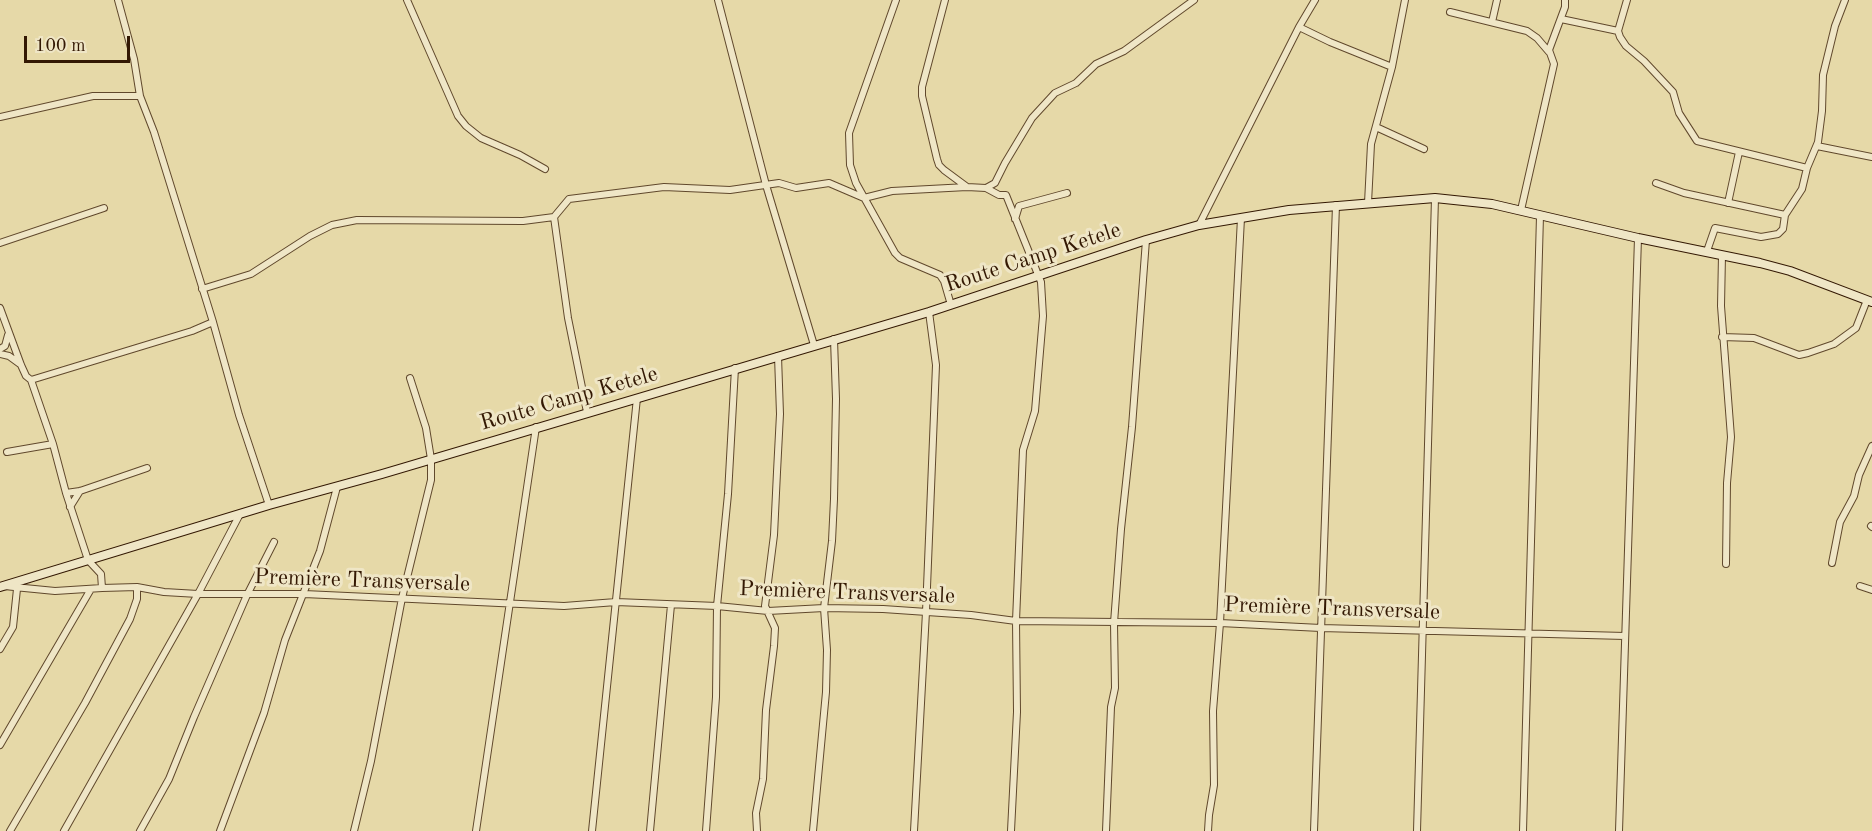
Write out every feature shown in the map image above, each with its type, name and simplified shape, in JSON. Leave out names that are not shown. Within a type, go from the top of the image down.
[{"type":"street","points":[[407,0],[458,116],[466,126],[481,138],[545,169]]},
{"type":"street","points":[[718,0],[766,185],[814,345]]},
{"type":"street","points":[[896,0],[849,133],[850,165],[855,183],[897,256],[942,277],[951,305]]},
{"type":"street","points":[[945,0],[923,81],[922,96],[939,165],[967,187]]},
{"type":"street","points":[[986,188],[995,183],[1032,117],[1055,93],[1077,82],[1096,64],[1124,51],[1194,0]]},
{"type":"street","points":[[1199,225],[1299,27],[1315,0]]},
{"type":"street","points":[[1368,203],[1371,144],[1392,67],[1405,0]]},
{"type":"street","points":[[1492,22],[1497,0]]},
{"type":"street","points":[[1549,53],[1565,7],[1565,0]]},
{"type":"street","points":[[1627,0],[1618,31],[1626,46],[1644,61],[1673,92],[1679,113],[1697,141],[1807,168]]},
{"type":"street","points":[[1707,251],[1715,228],[1761,237],[1778,234],[1783,229],[1785,215],[1802,189],[1807,168],[1817,146],[1822,111],[1823,75],[1835,26],[1845,0]]},
{"type":"street","points":[[120,2],[137,70],[140,96],[154,132],[268,505]]},
{"type":"street","points":[[1450,12],[1527,31],[1537,38],[1549,53],[1554,64],[1521,210]]},
{"type":"street","points":[[1561,19],[1618,31]]},
{"type":"street","points":[[1299,27],[1329,42],[1392,67]]},
{"type":"street","points":[[0,117],[93,96],[140,96]]},
{"type":"street","points":[[1376,127],[1425,149]]},
{"type":"street","points":[[1817,146],[1872,157]]},
{"type":"street","points":[[1728,202],[1739,152]]},
{"type":"street","points":[[202,290],[251,274],[310,236],[332,225],[357,220],[523,221],[554,217],[569,199],[664,187],[730,190],[779,183],[796,188],[829,183],[864,198],[892,191],[967,187],[986,188],[999,195],[1006,195],[1039,275],[1043,316],[1037,363],[1035,411],[1023,450],[1016,621],[1017,712],[1011,831]]},
{"type":"street","points":[[1656,183],[1684,193],[1785,215]]},
{"type":"street","points":[[1014,219],[1019,206],[1068,193]]},
{"type":"street","points":[[1417,831],[1435,198]]},
{"type":"street","name":"Route Camp Ketele","points":[[2,587],[268,505],[337,487],[929,312],[1146,240],[1199,225],[1241,218],[1336,205],[1435,198],[1492,204],[1790,271],[1869,301]]},
{"type":"street","points":[[1314,831],[1336,205]]},
{"type":"street","points":[[0,243],[104,208]]},
{"type":"street","points":[[1523,831],[1540,216]]},
{"type":"street","points":[[554,217],[568,318],[587,412]]},
{"type":"street","points":[[1208,831],[1214,785],[1213,711],[1220,622],[1241,218]]},
{"type":"street","points":[[1619,831],[1638,238]]},
{"type":"street","points":[[1106,831],[1111,707],[1115,688],[1114,623],[1146,240]]},
{"type":"street","points":[[1722,255],[1722,337],[1731,437],[1727,483],[1726,564]]},
{"type":"street","points":[[1722,337],[1754,338],[1799,355],[1808,353],[1834,344],[1856,328],[1869,301]]},
{"type":"street","points":[[0,308],[26,376],[31,380],[88,560],[100,574],[102,588]]},
{"type":"street","points":[[914,831],[936,364],[929,312]]},
{"type":"street","points":[[31,380],[192,331],[213,322]]},
{"type":"street","points":[[0,349],[5,346],[9,334]]},
{"type":"street","points":[[813,831],[826,692],[827,650],[824,608],[833,520],[836,399],[834,339]]},
{"type":"street","points":[[0,354],[9,356],[21,364]]},
{"type":"street","points":[[757,831],[756,813],[763,779],[766,710],[775,628],[765,606],[774,535],[780,414],[778,356]]},
{"type":"street","points":[[706,831],[716,697],[717,606],[728,494],[735,368]]},
{"type":"street","points":[[354,831],[371,761],[402,598],[431,480],[431,459],[426,429],[410,378]]},
{"type":"street","points":[[592,831],[637,398]]},
{"type":"street","points":[[476,831],[512,603],[536,427]]},
{"type":"street","points":[[7,452],[53,444]]},
{"type":"street","points":[[1832,563],[1840,522],[1854,496],[1859,475],[1872,446]]},
{"type":"street","points":[[66,493],[80,491],[147,468]]},
{"type":"street","points":[[220,831],[264,713],[285,640],[320,552],[337,487]]},
{"type":"street","points":[[70,507],[80,491]]},
{"type":"street","points":[[64,831],[198,594],[240,514]]},
{"type":"street","points":[[140,831],[169,779],[247,595],[274,542]]},
{"type":"street","points":[[1860,586],[1872,590]]},
{"type":"street","name":"Première Transversale","points":[[2,587],[55,591],[137,587],[164,592],[198,594],[304,594],[564,606],[616,602],[717,606],[768,611],[824,608],[971,615],[1016,621],[1220,622],[1321,628],[1625,636]]},
{"type":"street","points":[[10,831],[85,703],[130,619],[137,599],[137,587]]},
{"type":"street","points":[[0,649],[13,627],[17,589]]},
{"type":"street","points":[[0,745],[91,590]]},
{"type":"street","points":[[651,831],[671,605]]}]
